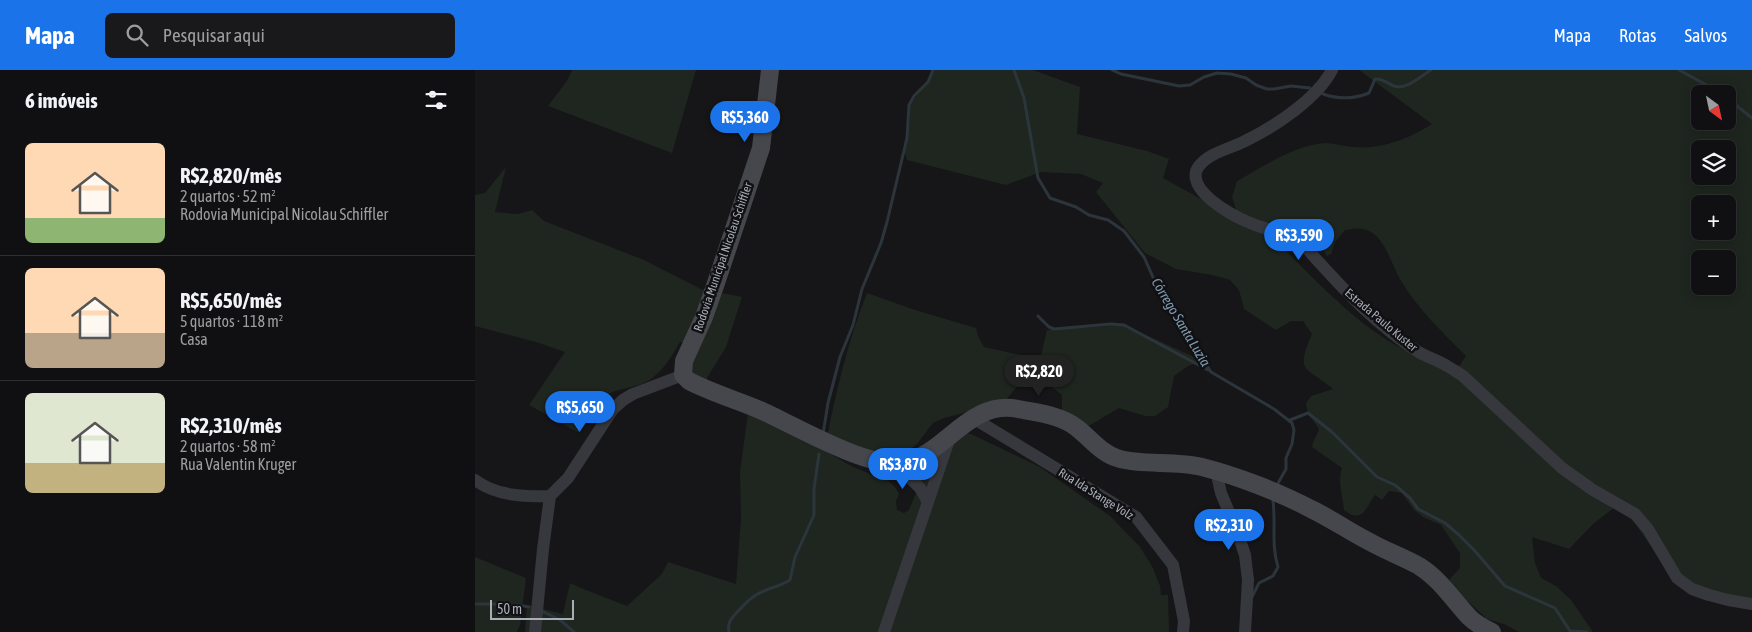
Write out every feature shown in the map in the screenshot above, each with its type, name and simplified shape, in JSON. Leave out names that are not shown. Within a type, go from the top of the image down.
[{"type":"street","name":"Rodovia Municipal Nicolau Schiffler","points":[[683,375],[684,361],[704,317],[761,148],[770,70]]},
{"type":"street","name":"Estrada Paulo Kuster","points":[[1332,70],[1309,99],[1267,129],[1244,142],[1220,151],[1198,167],[1196,174],[1197,184],[1203,193],[1246,222],[1287,235],[1302,244],[1347,293],[1394,334],[1418,352],[1448,366],[1463,376],[1562,468],[1593,490],[1635,514],[1648,529],[1677,578],[1692,589],[1709,595],[1752,604]]},
{"type":"street","points":[[535,632],[550,496],[568,478],[613,409],[633,394],[683,375],[689,382],[702,388],[762,410],[846,450],[873,460],[896,464],[915,460],[937,446],[973,418],[985,413],[1005,408],[1014,408],[1057,417],[1077,427],[1110,455],[1118,458],[1182,463],[1216,471],[1281,494],[1377,546],[1417,565],[1444,587],[1470,618],[1492,632]]},
{"type":"street","name":"Rua Ida Stange Volz","points":[[973,418],[1136,517],[1173,565],[1184,622],[1183,632]]},
{"type":"street","points":[[884,632],[951,434]]},
{"type":"street","points":[[896,464],[920,488],[928,502]]},
{"type":"street","points":[[1216,471],[1221,493],[1245,555],[1248,580],[1245,632]]},
{"type":"street","points":[[475,480],[484,486],[511,495],[523,497],[550,496]]},
{"type":"shaded area","points":[[572,70],[696,70],[672,153],[548,106],[567,81]]},
{"type":"shaded area","points":[[933,70],[1033,70],[1080,87],[1077,134],[1147,151],[1169,159],[1163,178],[1212,205],[1236,209],[1232,197],[1237,181],[1291,152],[1325,143],[1352,147],[1384,145],[1404,139],[1432,124],[1359,70],[1752,70],[1752,605],[1727,601],[1669,573],[1630,516],[1615,507],[1594,523],[1569,549],[1532,537],[1535,563],[1541,578],[1556,586],[1571,600],[1593,632],[1519,632],[1504,624],[1487,619],[1445,584],[1460,568],[1460,553],[1441,525],[1423,517],[1414,510],[1402,493],[1389,491],[1382,500],[1375,495],[1360,515],[1356,516],[1344,510],[1340,484],[1342,468],[1312,447],[1319,429],[1309,414],[1306,403],[1311,396],[1333,389],[1306,368],[1304,356],[1312,334],[1303,321],[1291,321],[1276,330],[1244,309],[1239,290],[1230,280],[1176,269],[1145,253],[1096,192],[1103,183],[1081,174],[1041,172],[1006,185],[907,160],[904,142],[909,125],[908,109]],"holes":[[[1305,226],[1327,256],[1331,254],[1335,242],[1345,230],[1360,229],[1374,234],[1383,244],[1401,281],[1415,301],[1466,356],[1458,368],[1403,349],[1356,318],[1287,252],[1292,227]]]},
{"type":"shaded area","points":[[506,167],[495,212],[518,214],[532,210],[544,221],[644,260],[701,289],[742,297],[726,347],[707,378],[707,388],[697,378],[692,368],[689,342],[680,342],[668,361],[653,377],[641,384],[607,395],[595,408],[579,433],[529,405],[565,352],[536,342],[475,326],[475,195],[485,193]]},
{"type":"shaded area","points":[[867,293],[915,310],[976,328],[984,347],[1030,357],[1030,365],[1016,388],[1003,403],[944,418],[933,423],[917,444],[896,460],[826,443],[843,367]]},
{"type":"shaded area","points":[[1124,325],[1203,361],[1188,366],[1174,376],[1168,407],[1155,416],[1145,416],[1119,408],[1087,427],[1062,414],[1062,395],[1032,372],[1040,360],[1047,330]]},
{"type":"shaded area","points":[[748,413],[824,450],[853,467],[888,481],[899,494],[896,501],[897,510],[904,513],[909,510],[917,491],[921,465],[948,430],[971,434],[1040,467],[1110,516],[1140,547],[1152,566],[1160,586],[1161,595],[1168,595],[1169,632],[525,632],[527,605],[563,614],[570,583],[627,606],[662,574],[668,562],[736,584],[741,519],[740,472]]},
{"type":"shaded area","points":[[475,557],[526,578],[520,625],[517,632],[475,632]]},
{"type":"waterway","points":[[823,434],[828,403],[840,357],[853,325],[862,289],[881,243],[887,222],[907,138],[909,105],[914,96],[928,82],[933,70]]},
{"type":"waterway","name":"Córrego Santa Luzia","points":[[1014,70],[1024,98],[1038,178],[1050,198],[1076,207],[1089,215],[1108,220],[1124,231],[1144,257],[1156,284],[1211,372],[1274,409],[1292,423],[1294,430],[1292,444],[1286,458],[1286,469],[1277,485]]},
{"type":"waterway","points":[[1112,70],[1121,74],[1179,86],[1190,85],[1204,77],[1217,73],[1246,78],[1256,85],[1267,89],[1291,86],[1310,88]]},
{"type":"waterway","points":[[1323,94],[1352,97],[1369,93],[1375,79],[1394,86],[1404,86],[1414,82],[1431,70]]},
{"type":"waterway","points":[[1679,70],[1706,85]]},
{"type":"waterway","points":[[1736,105],[1752,118]]},
{"type":"waterway","points":[[1038,316],[1049,327],[1054,329],[1111,324],[1124,325],[1208,370]]},
{"type":"waterway","name":"Córrego Santa Luzia","points":[[1290,420],[1308,413],[1332,432],[1377,477],[1395,485],[1410,498],[1418,509],[1445,523],[1459,535],[1505,586],[1555,608],[1570,631],[1587,632]]},
{"type":"waterway","points":[[729,632],[731,620],[749,600],[790,580],[795,557],[814,515],[814,489],[819,454]]},
{"type":"waterway","points":[[1252,597],[1259,583],[1273,576],[1278,567],[1274,543],[1273,501]]},
{"type":"waterway","points":[[475,604],[529,607]]},
{"type":"waterway","points":[[542,611],[560,620],[574,632]]}]
